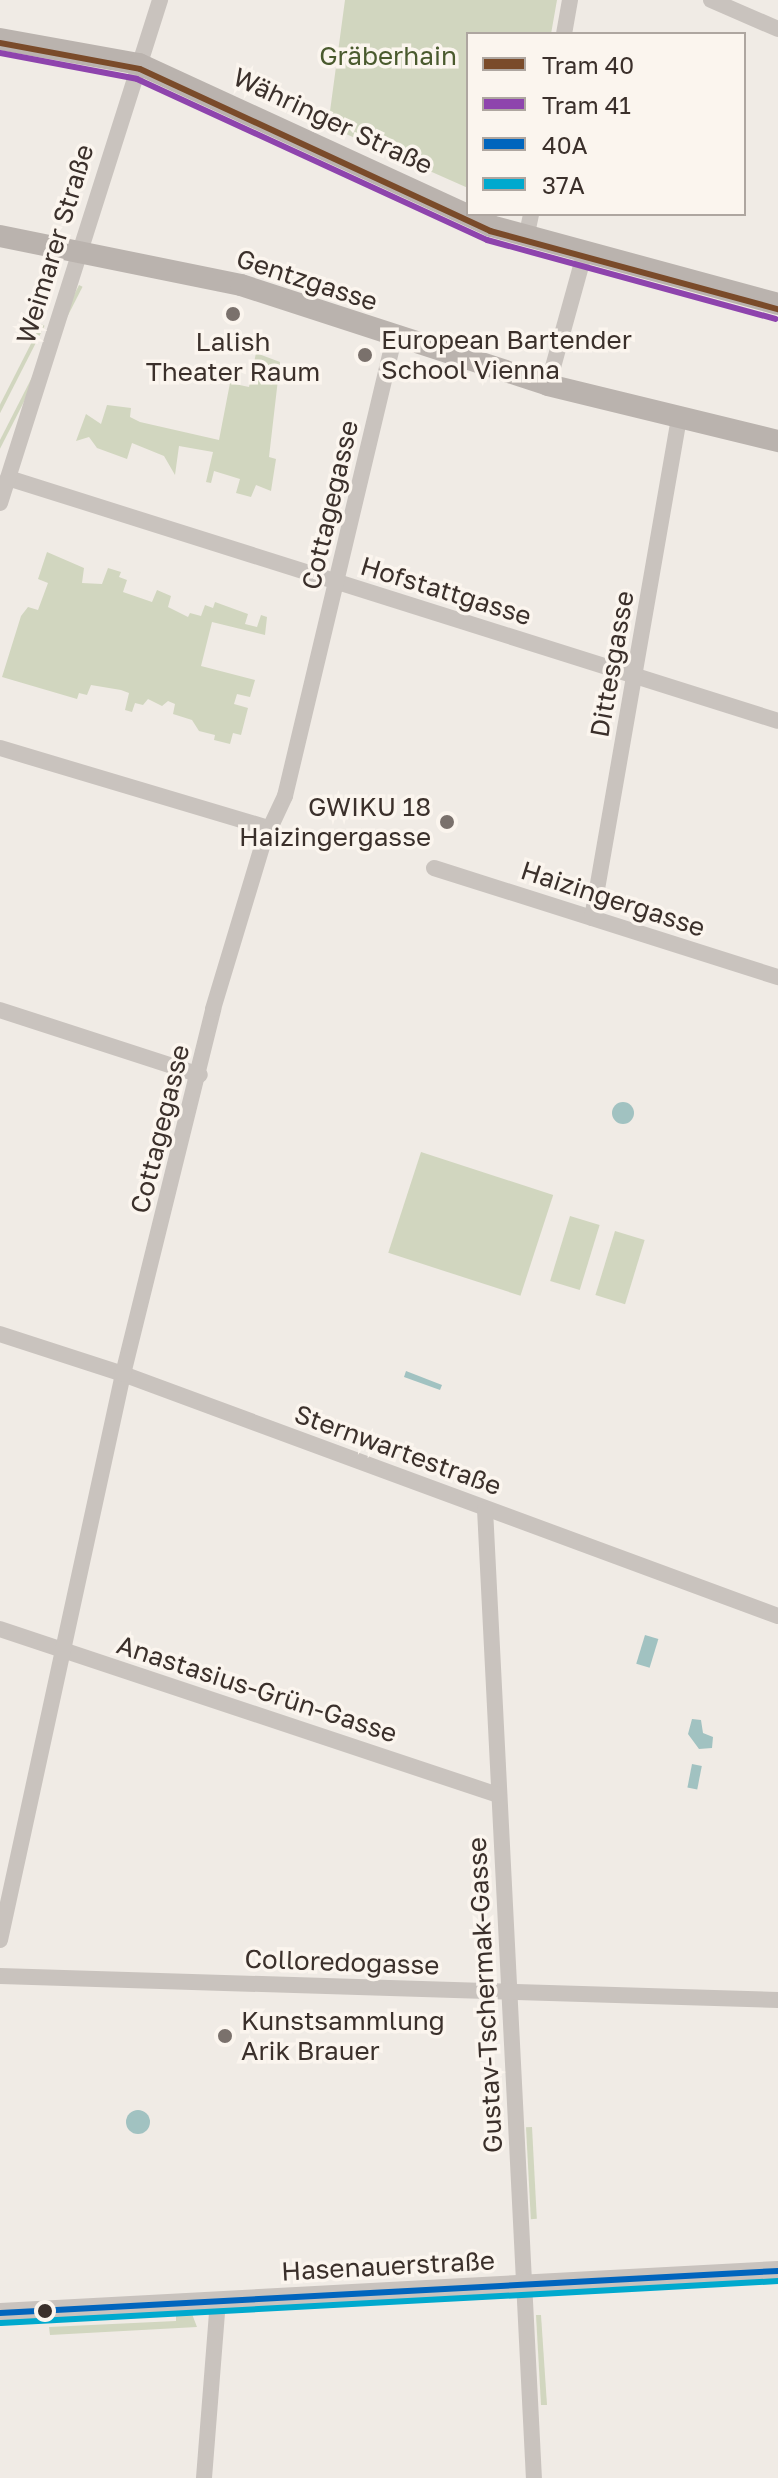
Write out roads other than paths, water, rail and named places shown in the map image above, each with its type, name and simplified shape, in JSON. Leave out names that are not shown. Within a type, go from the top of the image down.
[{"type":"main road","name":"Währinger Straße","points":[[0,39],[139,64],[466,211]]},
{"type":"main road","name":"Währinger Straße","points":[[477,216],[526,238],[584,255],[778,304]]},
{"type":"main road","name":"Gentzgasse","points":[[0,236],[241,285],[394,338],[548,385],[778,441]]},
{"type":"street","name":"Weimarer Straße","points":[[0,503],[160,0]]},
{"type":"street","points":[[564,32],[570,0]]},
{"type":"street","points":[[711,0],[778,29]]},
{"type":"street","points":[[526,238],[531,216]]},
{"type":"street","points":[[548,385],[584,255]]},
{"type":"street","name":"Cottagegasse","points":[[0,1940],[123,1374],[200,1075],[213,1009],[271,829],[285,796],[394,338]]},
{"type":"street","name":"Dittesgasse","points":[[592,918],[679,418]]},
{"type":"street","name":"Hofstattgasse","points":[[8,478],[778,721]]},
{"type":"street","points":[[0,748],[271,829]]},
{"type":"street","name":"Haizingergasse","points":[[434,868],[778,977]]},
{"type":"street","points":[[0,1010],[200,1075]]},
{"type":"street","name":"Sternwartestraße","points":[[0,1334],[123,1374],[778,1616]]},
{"type":"street","name":"Gustav-Tschermak-Gasse","points":[[485,1509],[534,2478]]},
{"type":"street","name":"Anastasius-Grün-Gasse","points":[[0,1629],[498,1795]]},
{"type":"street","name":"Colloredogasse","points":[[0,1976],[778,2000]]},
{"type":"street","name":"Hasenauerstraße","points":[[0,2313],[778,2271]]},
{"type":"street","points":[[204,2478],[218,2301]]},
{"type":"water","points":[[623,1102],[631,1105],[634,1113],[631,1121],[623,1124],[615,1121],[612,1113],[615,1105]]},
{"type":"water","points":[[406,1371],[442,1385],[440,1390],[404,1377]]},
{"type":"water","points":[[645,1635],[658,1639],[650,1668],[636,1664]]},
{"type":"water","points":[[692,1719],[701,1720],[703,1733],[713,1737],[712,1748],[699,1749],[688,1734]]},
{"type":"water","points":[[692,1764],[702,1766],[697,1789],[687,1788]]},
{"type":"water","points":[[138,2110],[146,2114],[150,2122],[146,2130],[138,2134],[130,2130],[126,2122],[130,2114]]},
{"type":"tram line","name":"40","points":[[0,43],[140,69],[490,231],[778,309]]},
{"type":"tram line","name":"41","points":[[0,53],[137,79],[487,240],[775,319]]},
{"type":"place","name":"Lalish Theater Raum","points":[[233,314]]},
{"type":"place","name":"European Bartender School Vienna","points":[[365,355]]},
{"type":"place","name":"GWIKU 18 Haizingergasse","points":[[447,822]]},
{"type":"place","name":"Kunstsammlung Arik Brauer","points":[[225,2036]]},
{"type":"park label","name":"Gräberhain","points":[[388,56]]}]
